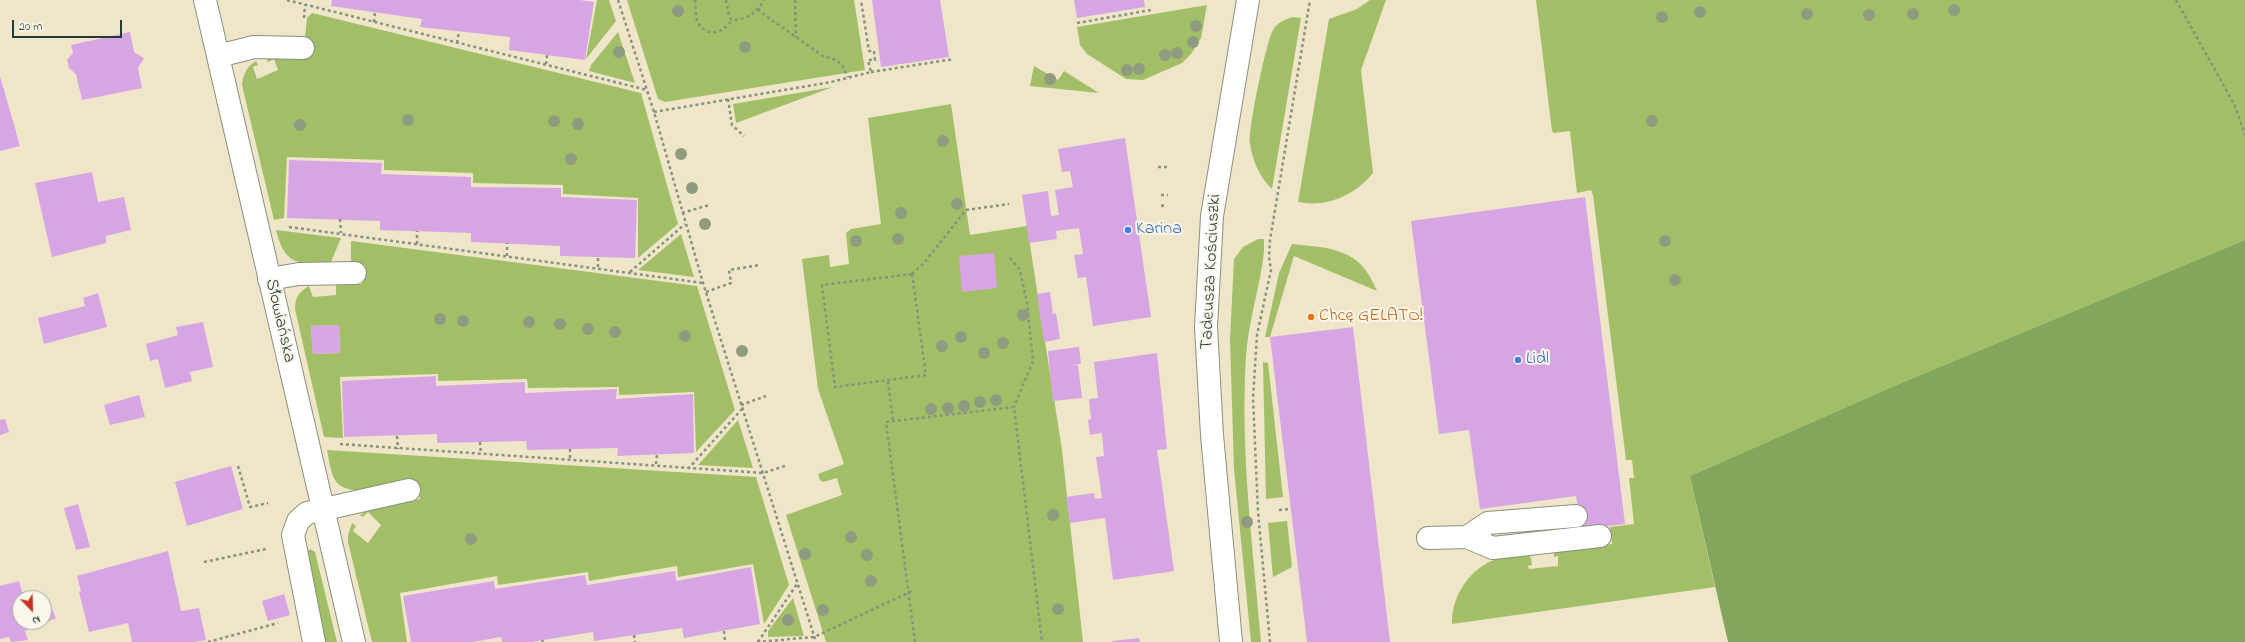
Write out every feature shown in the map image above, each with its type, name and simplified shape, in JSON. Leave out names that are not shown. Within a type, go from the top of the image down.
[{"type":"street","name":"Słowiańska","points":[[205,0],[354,642]]},
{"type":"street","name":"Tadeusza Kościuszki","points":[[1231,642],[1212,435],[1206,327],[1212,216],[1248,0]]},
{"type":"street","points":[[218,56],[254,47],[303,48]]},
{"type":"street","points":[[269,279],[299,274],[355,273]]},
{"type":"street","points":[[314,642],[293,535],[298,521],[306,513],[409,490]]},
{"type":"street","points":[[1467,537],[1488,523],[1576,516]]},
{"type":"street","points":[[1428,538],[1467,537],[1493,548],[1600,536]]},
{"type":"path","points":[[287,0],[647,90]]},
{"type":"path","points":[[618,0],[654,112],[703,283],[816,642]]},
{"type":"path","points":[[691,0],[695,0],[698,23],[706,30],[716,33],[725,30],[732,20],[749,16],[758,9],[764,0]]},
{"type":"path","points":[[726,0],[729,16],[732,20]]},
{"type":"path","points":[[795,0],[796,37]]},
{"type":"path","points":[[861,0],[869,51],[874,51],[875,60],[868,60],[871,72]]},
{"type":"path","points":[[1270,642],[1258,512],[1253,398],[1257,335],[1271,270],[1269,258],[1270,240],[1310,0]]},
{"type":"path","points":[[2176,0],[2235,106],[2245,135]]},
{"type":"path","points":[[758,9],[823,56],[836,60],[842,65],[848,77]]},
{"type":"path","points":[[1078,23],[1151,10]]},
{"type":"path","points":[[374,22],[375,12]]},
{"type":"path","points":[[458,42],[459,31]]},
{"type":"path","points":[[546,64],[547,55]]},
{"type":"path","points":[[654,112],[831,82],[871,72],[954,59]]},
{"type":"path","points":[[728,99],[732,125],[744,136]]},
{"type":"path","points":[[1158,167],[1167,167]]},
{"type":"path","points":[[1161,195],[1168,195]]},
{"type":"path","points":[[912,274],[926,375],[835,387],[822,285],[912,274],[924,263],[966,210],[1009,204]]},
{"type":"path","points":[[682,213],[709,205]]},
{"type":"path","points":[[1161,206],[1167,205]]},
{"type":"path","points":[[340,220],[341,233]]},
{"type":"path","points":[[630,272],[685,224]]},
{"type":"path","points":[[289,227],[598,267],[703,283]]},
{"type":"path","points":[[417,231],[417,244]]},
{"type":"path","points":[[507,243],[507,256]]},
{"type":"path","points":[[598,257],[598,267]]},
{"type":"path","points":[[1010,258],[1020,270],[1029,318],[1033,361],[1014,407],[1042,642]]},
{"type":"path","points":[[706,292],[731,283],[729,270],[760,266]]},
{"type":"path","points":[[888,381],[893,422]]},
{"type":"path","points":[[741,405],[766,396]]},
{"type":"path","points":[[915,642],[886,422],[1014,407]]},
{"type":"path","points":[[688,469],[742,409]]},
{"type":"path","points":[[397,436],[398,449]]},
{"type":"path","points":[[480,442],[481,454]]},
{"type":"path","points":[[333,444],[656,464],[688,469],[763,473],[785,466]]},
{"type":"path","points":[[570,449],[570,459]]},
{"type":"path","points":[[656,454],[656,464]]},
{"type":"path","points":[[238,466],[250,507],[268,503]]},
{"type":"path","points":[[1278,510],[1291,508]]},
{"type":"path","points":[[204,562],[271,548]]},
{"type":"path","points":[[758,642],[797,583]]},
{"type":"path","points":[[758,642],[814,637],[912,591]]},
{"type":"path","points":[[208,642],[282,622]]},
{"type":"path","points":[[724,631],[725,642]]},
{"type":"path","points":[[634,635],[635,642]]},
{"type":"green space","points":[[597,0],[609,0],[616,21],[586,59]]},
{"type":"green space","points":[[627,0],[854,0],[865,70],[665,102],[658,99]]},
{"type":"green space","points":[[1370,0],[1386,0],[1361,70],[1373,173],[1358,188],[1340,198],[1319,203],[1298,202],[1329,19],[1357,9]]},
{"type":"green space","points":[[1536,0],[2245,0],[2245,240],[1901,383],[1690,476],[1715,587],[1452,624],[1455,604],[1464,584],[1478,569],[1487,563],[1497,559],[1528,555],[1531,558],[1532,565],[1528,566],[1529,569],[1558,566],[1558,556],[1554,557],[1554,552],[1612,544],[1610,527],[1634,524],[1629,478],[1634,478],[1632,460],[1626,460],[1593,195],[1591,190],[1577,193],[1570,131],[1554,133],[1552,131]]},
{"type":"green space","points":[[1207,5],[1201,38],[1191,54],[1182,63],[1143,80],[1126,79],[1087,54],[1080,45],[1077,27]]},
{"type":"green space","points":[[312,13],[641,93],[678,224],[638,258],[638,198],[563,194],[563,185],[473,183],[473,173],[384,170],[384,160],[287,157],[284,218],[274,220],[242,85],[244,74],[256,61],[258,65],[253,67],[257,79],[278,70],[274,59],[268,62],[266,57],[309,58],[310,39],[305,38],[307,18]]},
{"type":"green space","points":[[1293,17],[1301,18],[1272,189],[1260,174],[1255,162],[1251,149],[1250,135],[1258,86],[1270,38],[1273,30],[1279,23]]},
{"type":"green space","points":[[618,32],[635,83],[589,71],[591,65]]},
{"type":"green space","points":[[1034,66],[1058,80],[1064,71],[1099,93],[1030,86]]},
{"type":"green space","points":[[833,87],[736,123],[733,104]]},
{"type":"green space","points":[[951,104],[970,235],[1027,226],[1062,450],[1083,642],[826,642],[786,515],[842,495],[837,478],[823,482],[820,480],[818,474],[844,464],[818,389],[802,259],[829,255],[830,267],[849,264],[846,233],[851,229],[881,224],[868,118]]},
{"type":"green space","points":[[276,230],[341,238],[330,264],[309,263],[294,260],[288,256],[280,242]]},
{"type":"green space","points":[[681,234],[694,277],[638,270]]},
{"type":"green space","points":[[1258,239],[1264,239],[1264,252],[1247,344],[1245,393],[1248,500],[1261,642],[1251,642],[1234,469],[1230,340],[1234,259],[1243,247]]},
{"type":"green space","points":[[2245,240],[2245,642],[1728,642],[1690,476],[1901,383]]},
{"type":"green space","points":[[351,241],[697,286],[735,410],[696,452],[694,392],[619,395],[619,387],[528,388],[527,379],[438,381],[438,374],[340,377],[343,438],[324,437],[295,305],[298,295],[309,286],[313,297],[336,295],[336,283],[362,284],[365,265],[351,263]],"holes":[[[339,325],[340,353],[313,354],[311,326]]]},
{"type":"green space","points":[[1292,244],[1332,249],[1353,258],[1362,266],[1370,277],[1377,291],[1294,256],[1270,337],[1265,337],[1279,273]]},
{"type":"green space","points":[[1263,362],[1268,363],[1283,497],[1266,499]]},
{"type":"green space","points":[[738,420],[753,468],[698,465]]},
{"type":"green space","points":[[327,450],[756,477],[789,585],[764,624],[753,564],[678,577],[677,566],[589,581],[588,572],[498,585],[497,576],[400,593],[407,642],[372,642],[348,542],[348,535],[352,523],[356,526],[353,531],[368,543],[381,525],[368,512],[363,517],[360,515],[367,511],[420,499],[415,480],[384,487],[361,490],[341,486],[333,476]]},
{"type":"green space","points":[[1287,521],[1292,567],[1273,577],[1268,523]]},
{"type":"green space","points":[[310,549],[315,552],[337,642],[325,642],[307,552]]},
{"type":"green space","points":[[793,598],[804,636],[768,637],[768,631]]},
{"type":"building","points":[[332,0],[580,0],[594,2],[585,60],[509,50],[510,37],[420,27],[422,19],[331,6]]},
{"type":"building","points":[[872,0],[940,0],[949,57],[881,67]]},
{"type":"building","points":[[1074,0],[1144,0],[1145,7],[1077,18]]},
{"type":"building","points":[[130,32],[134,52],[144,58],[138,68],[142,88],[82,100],[76,74],[69,68],[67,60],[73,53],[71,45]]},
{"type":"building","points":[[0,76],[20,146],[0,151]]},
{"type":"building","points":[[1125,138],[1151,317],[1093,326],[1086,277],[1078,278],[1074,255],[1083,254],[1079,228],[1056,231],[1057,239],[1029,243],[1022,195],[1048,191],[1051,216],[1059,215],[1055,190],[1073,187],[1070,171],[1062,172],[1058,149]]},
{"type":"building","points":[[289,160],[382,163],[381,174],[471,177],[471,187],[561,188],[561,197],[637,200],[635,258],[560,256],[560,246],[471,242],[471,233],[380,230],[380,221],[287,218]]},
{"type":"building","points":[[92,172],[98,202],[124,197],[131,230],[106,236],[106,243],[52,257],[35,183]]},
{"type":"building","name":"Lidl","points":[[1585,197],[1625,524],[1581,529],[1576,496],[1480,509],[1469,430],[1439,434],[1411,221]]},
{"type":"building","points":[[994,253],[997,288],[962,292],[959,256]]},
{"type":"building","points":[[1050,292],[1053,314],[1056,313],[1060,339],[1044,342],[1037,294]]},
{"type":"building","points":[[98,293],[107,327],[44,344],[38,318],[85,306],[83,298]]},
{"type":"building","points":[[203,322],[213,367],[190,372],[192,381],[165,388],[158,359],[150,361],[146,344],[178,335],[176,327]]},
{"type":"building","points":[[339,325],[340,353],[313,354],[311,326]]},
{"type":"building","points":[[1353,327],[1390,642],[1307,642],[1270,337]]},
{"type":"building","points":[[1079,347],[1081,364],[1067,366],[1078,365],[1082,398],[1053,401],[1048,351]]},
{"type":"building","points":[[1157,353],[1167,449],[1157,450],[1174,571],[1113,580],[1105,518],[1070,523],[1066,497],[1094,493],[1095,499],[1102,498],[1096,457],[1104,456],[1102,433],[1090,435],[1088,420],[1091,419],[1089,399],[1098,398],[1094,362]]},
{"type":"building","points":[[436,376],[436,386],[525,382],[525,393],[617,389],[616,399],[693,394],[694,453],[617,456],[618,448],[527,450],[526,441],[437,443],[437,434],[344,437],[342,381]]},
{"type":"building","points":[[139,395],[145,417],[110,425],[104,405]]},
{"type":"building","points":[[5,419],[9,432],[0,435],[0,420]]},
{"type":"building","points":[[231,466],[243,509],[187,526],[175,482]]},
{"type":"building","points":[[78,504],[90,547],[76,550],[64,508]]},
{"type":"building","points":[[168,551],[181,611],[199,608],[206,640],[194,642],[132,642],[128,623],[89,632],[79,592],[81,591],[77,576]]},
{"type":"building","points":[[751,567],[760,624],[684,638],[682,628],[594,641],[593,632],[531,642],[502,642],[501,637],[473,642],[411,642],[403,596],[494,581],[495,589],[585,575],[587,585],[675,571],[676,581]]},
{"type":"building","points":[[19,581],[22,590],[12,590],[12,630],[27,630],[25,631],[28,640],[11,642],[9,637],[0,639],[0,586]]},
{"type":"building","points":[[284,594],[290,615],[268,621],[262,601]]},
{"type":"building","points":[[52,608],[56,618],[52,620]]},
{"type":"building","points":[[1139,638],[1140,642],[1112,642],[1112,641]]},
{"type":"place","name":"Karina","points":[[1128,230]]},
{"type":"place","name":"Chcę GELATO!","points":[[1311,317]]},
{"type":"place","name":"Lidl","points":[[1518,360]]}]
